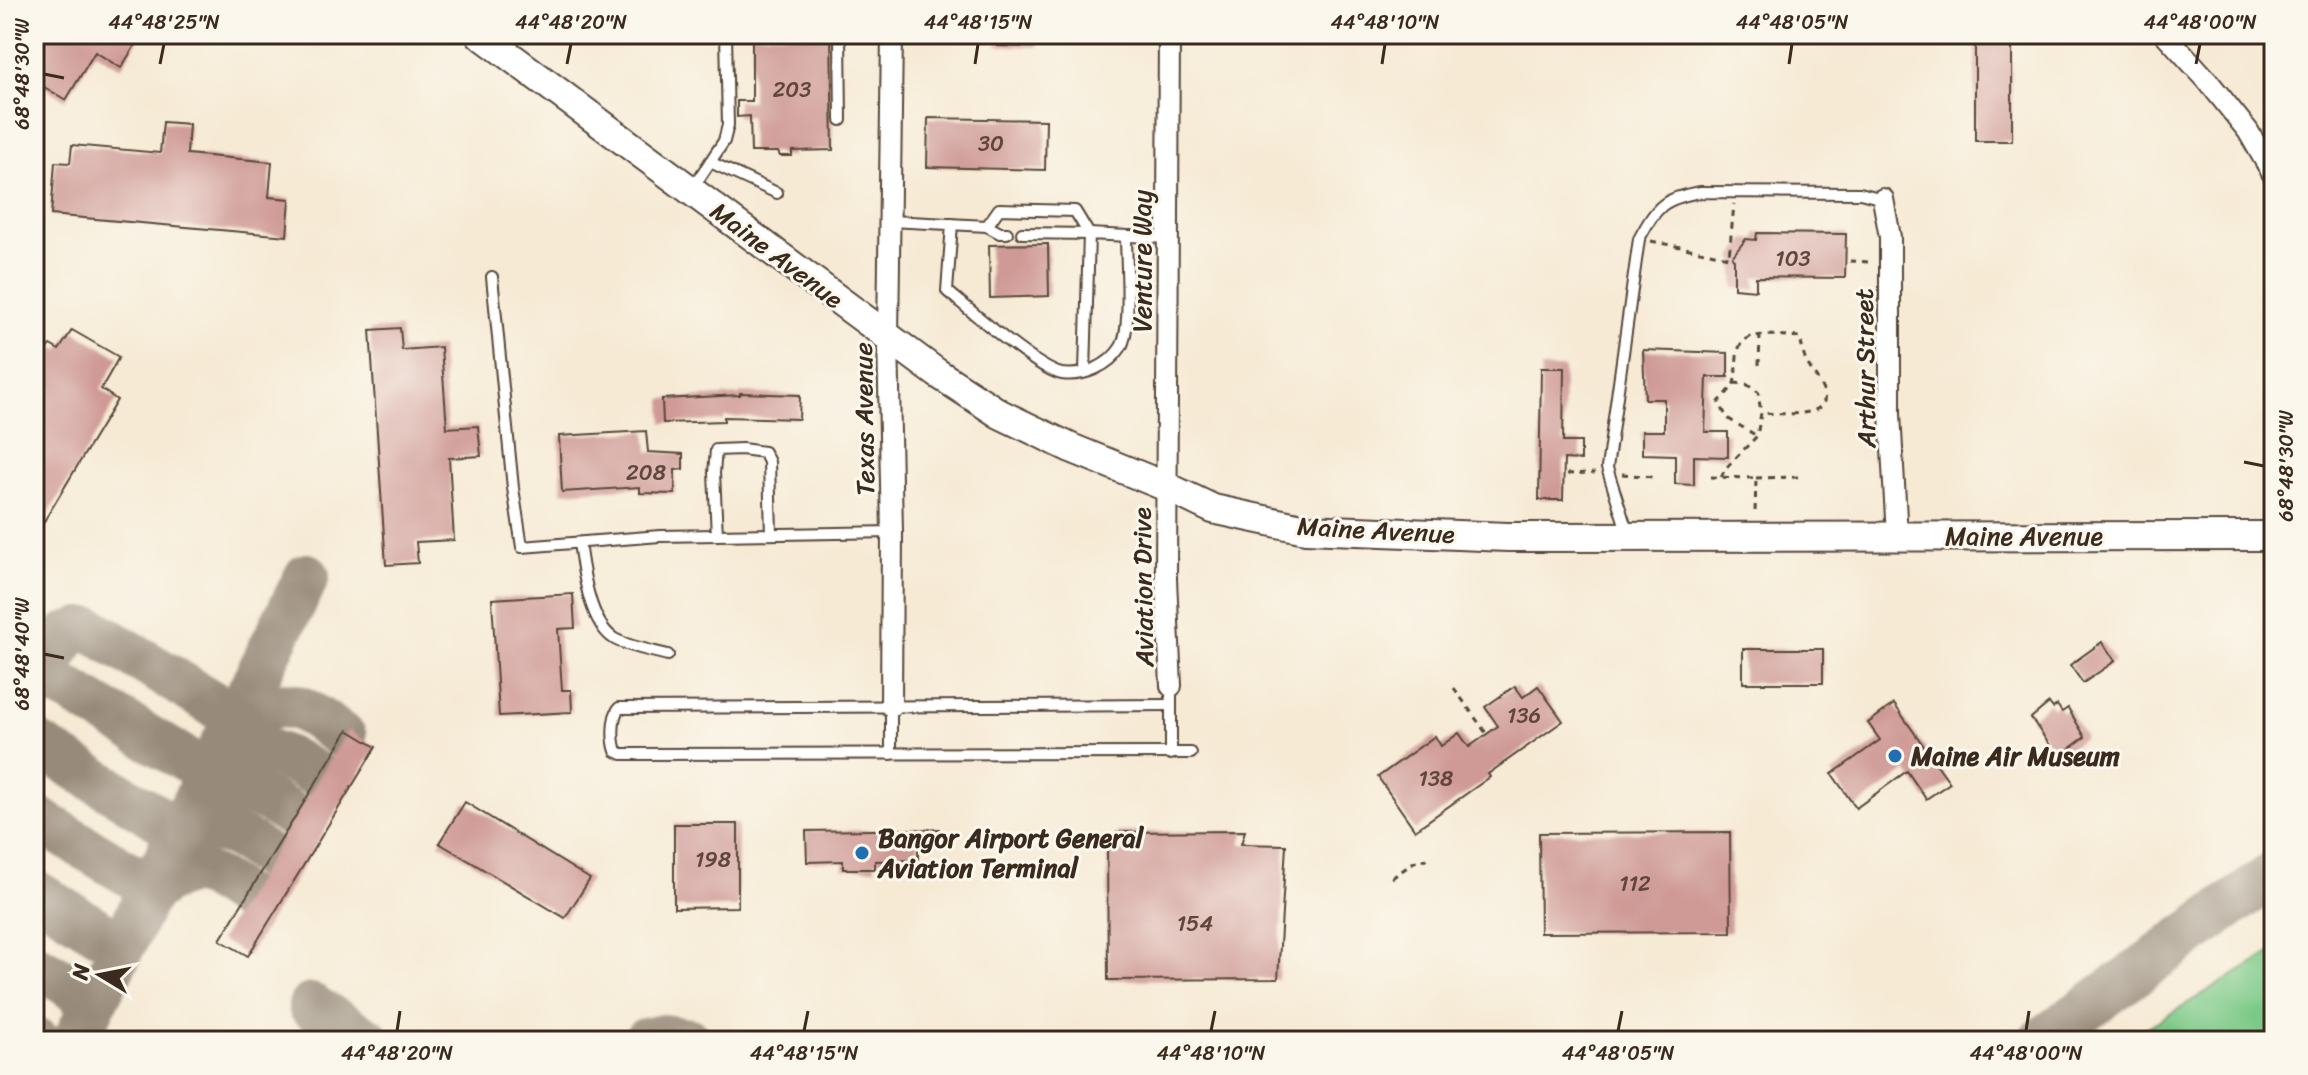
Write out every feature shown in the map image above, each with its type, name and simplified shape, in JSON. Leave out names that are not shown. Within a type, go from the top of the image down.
[{"type":"main road","name":"Maine Avenue","points":[[480,34],[937,373],[1000,414],[1213,509],[1306,529],[1508,537],[2274,536]]},
{"type":"street","name":"Texas Avenue","points":[[891,706],[892,532],[888,337],[892,34]]},
{"type":"street","name":"Venture Way","points":[[1167,487],[1169,34]]},
{"type":"street","points":[[2165,34],[2248,131],[2274,176]]},
{"type":"street","name":"Arthur Street","points":[[1883,199],[1890,237],[1890,414],[1897,536]]},
{"type":"street","name":"Aviation Drive","points":[[1167,487],[1166,579],[1171,696]]},
{"type":"lane","points":[[691,191],[724,141],[728,125],[726,34]]},
{"type":"lane","points":[[840,34],[841,120]]},
{"type":"lane","points":[[710,162],[777,193]]},
{"type":"lane","points":[[1629,537],[1607,468],[1639,239],[1649,220],[1675,196],[1701,192],[1860,193],[1883,199]]},
{"type":"lane","points":[[987,226],[999,209],[1075,211],[1089,234],[1085,372]]},
{"type":"lane","points":[[890,221],[987,226],[1007,233]]},
{"type":"lane","points":[[952,224],[947,291],[1040,364],[1061,374],[1085,372],[1103,366],[1121,346],[1126,326],[1126,236]]},
{"type":"lane","points":[[1022,233],[1168,238]]},
{"type":"lane","points":[[492,277],[513,488],[522,547],[660,536],[892,532]]},
{"type":"lane","points":[[717,535],[716,450],[742,449],[764,452],[769,462],[771,534]]},
{"type":"lane","points":[[579,543],[584,578],[600,625],[614,639],[668,655]]},
{"type":"lane","points":[[1171,754],[1171,696],[891,706],[619,708],[615,712],[614,745],[616,751],[622,754],[1171,754],[1191,753]]},
{"type":"lane","points":[[891,706],[891,754]]},
{"type":"path","points":[[1639,239],[1729,257],[1735,192]]},
{"type":"path","points":[[1757,436],[1727,418],[1719,402],[1734,386],[1737,352],[1744,340],[1752,336],[1799,337],[1804,346],[1803,357],[1824,394],[1823,403],[1818,410],[1807,413],[1761,413]]},
{"type":"path","points":[[1759,365],[1760,336]]},
{"type":"path","points":[[1721,477],[1757,436],[1761,413],[1758,392],[1746,384],[1734,383]]},
{"type":"path","points":[[1711,477],[1799,477]]},
{"type":"path","points":[[1755,536],[1756,478]]},
{"type":"path","points":[[1454,688],[1486,733]]},
{"type":"path","points":[[1392,878],[1414,862],[1427,859]]},
{"type":"green space","points":[[2274,951],[2274,1041],[2129,1041],[2148,1027]]},
{"type":"building","points":[[34,34],[142,34],[121,68],[95,52],[66,100],[34,81]]},
{"type":"building","points":[[752,34],[831,34],[833,150],[792,151],[792,156],[780,156],[778,152],[751,152],[750,116],[737,117],[737,101],[752,101]]},
{"type":"building","points":[[997,34],[1038,34],[1038,47],[997,46]]},
{"type":"building","points":[[1975,45],[2012,45],[2012,141],[1975,141]]},
{"type":"building","points":[[928,118],[1046,120],[1045,170],[927,167]]},
{"type":"building","points":[[163,122],[189,124],[187,154],[272,162],[269,197],[290,199],[287,236],[51,215],[55,162],[70,163],[72,145],[160,153]]},
{"type":"building","points":[[1757,233],[1846,234],[1845,278],[1756,277],[1756,290],[1734,288],[1732,257],[1746,239],[1756,240]]},
{"type":"building","points":[[1048,244],[1049,296],[990,298],[989,245]]},
{"type":"building","points":[[400,328],[402,350],[441,347],[447,428],[478,426],[481,456],[449,458],[454,540],[416,542],[418,563],[386,565],[370,330]]},
{"type":"building","points":[[72,330],[119,357],[101,389],[117,400],[34,538],[34,350],[42,355],[50,345],[59,350]]},
{"type":"building","points":[[1643,350],[1728,353],[1728,377],[1707,377],[1705,432],[1728,432],[1728,457],[1694,456],[1694,485],[1675,484],[1675,455],[1642,454],[1642,431],[1664,431],[1664,399],[1645,399]]},
{"type":"building","points":[[1541,368],[1564,368],[1563,442],[1581,442],[1581,460],[1564,459],[1563,500],[1539,500]]},
{"type":"building","points":[[740,393],[800,395],[799,419],[724,417],[724,421],[663,423],[662,399]]},
{"type":"building","points":[[646,431],[648,452],[683,454],[683,469],[675,470],[675,494],[640,493],[640,487],[562,492],[559,436]]},
{"type":"building","points":[[573,594],[575,628],[558,629],[562,690],[571,690],[572,712],[499,716],[492,599]]},
{"type":"building","points":[[2102,642],[2115,661],[2083,683],[2070,665]]},
{"type":"building","points":[[1743,649],[1823,649],[1823,683],[1743,683]]},
{"type":"building","points":[[1515,686],[1523,697],[1538,686],[1563,721],[1415,830],[1378,777],[1435,736],[1441,746],[1459,733],[1469,747],[1498,726],[1485,707]]},
{"type":"building","points":[[2049,703],[2053,708],[2057,705],[2062,712],[2068,708],[2085,737],[2058,757],[2031,718]]},
{"type":"building","name":"Maine Air Museum","points":[[1894,704],[1950,783],[1926,799],[1907,771],[1856,808],[1832,774],[1880,740],[1868,723]]},
{"type":"building","points":[[348,730],[376,747],[248,956],[220,940]]},
{"type":"building","points":[[465,802],[590,879],[565,918],[439,843]]},
{"type":"building","points":[[674,824],[738,824],[738,907],[674,908]]},
{"type":"building","name":"Bangor Airport General Aviation Terminal","points":[[939,829],[939,844],[918,844],[918,860],[875,861],[875,869],[843,869],[843,861],[807,862],[806,831]]},
{"type":"building","points":[[1245,831],[1241,844],[1286,845],[1278,979],[1108,980],[1107,849],[1117,849],[1117,832]]},
{"type":"building","points":[[1730,832],[1731,932],[1540,933],[1539,833]]},
{"type":"taxiway","points":[[75,1041],[307,576]]},
{"type":"taxiway","points":[[34,691],[67,635],[92,630],[225,711],[230,718],[231,729]]},
{"type":"taxiway","points":[[34,670],[39,677],[36,687],[47,683],[60,685],[198,767],[202,788]]},
{"type":"taxiway","points":[[231,729],[254,712],[282,705],[301,709],[344,737]]},
{"type":"taxiway","points":[[34,742],[171,826],[175,833],[174,842]]},
{"type":"taxiway","points":[[210,770],[225,759],[252,750],[279,755],[320,777]]},
{"type":"taxiway","points":[[190,811],[219,794],[243,791],[255,794],[295,817]]},
{"type":"taxiway","points":[[34,817],[141,881],[147,895],[175,877],[196,872],[218,880],[245,898]]},
{"type":"taxiway","points":[[169,852],[197,834],[221,831],[244,840],[270,858]]},
{"type":"taxiway","points":[[2041,1041],[2274,874]]},
{"type":"taxiway","points":[[34,892],[113,940],[118,956]]},
{"type":"taxiway","points":[[34,965],[74,989],[81,995],[89,1011]]},
{"type":"taxiway","points":[[311,1006],[369,1041]]},
{"type":"taxiway","points":[[645,1041],[663,1037],[689,1041]]},
{"type":"taxiway","points":[[34,1039],[38,1041]]},
{"type":"place","name":"Maine Air Museum","points":[[1895,756]]},
{"type":"place","name":"Bangor Airport General Aviation Terminal","points":[[862,853]]}]
